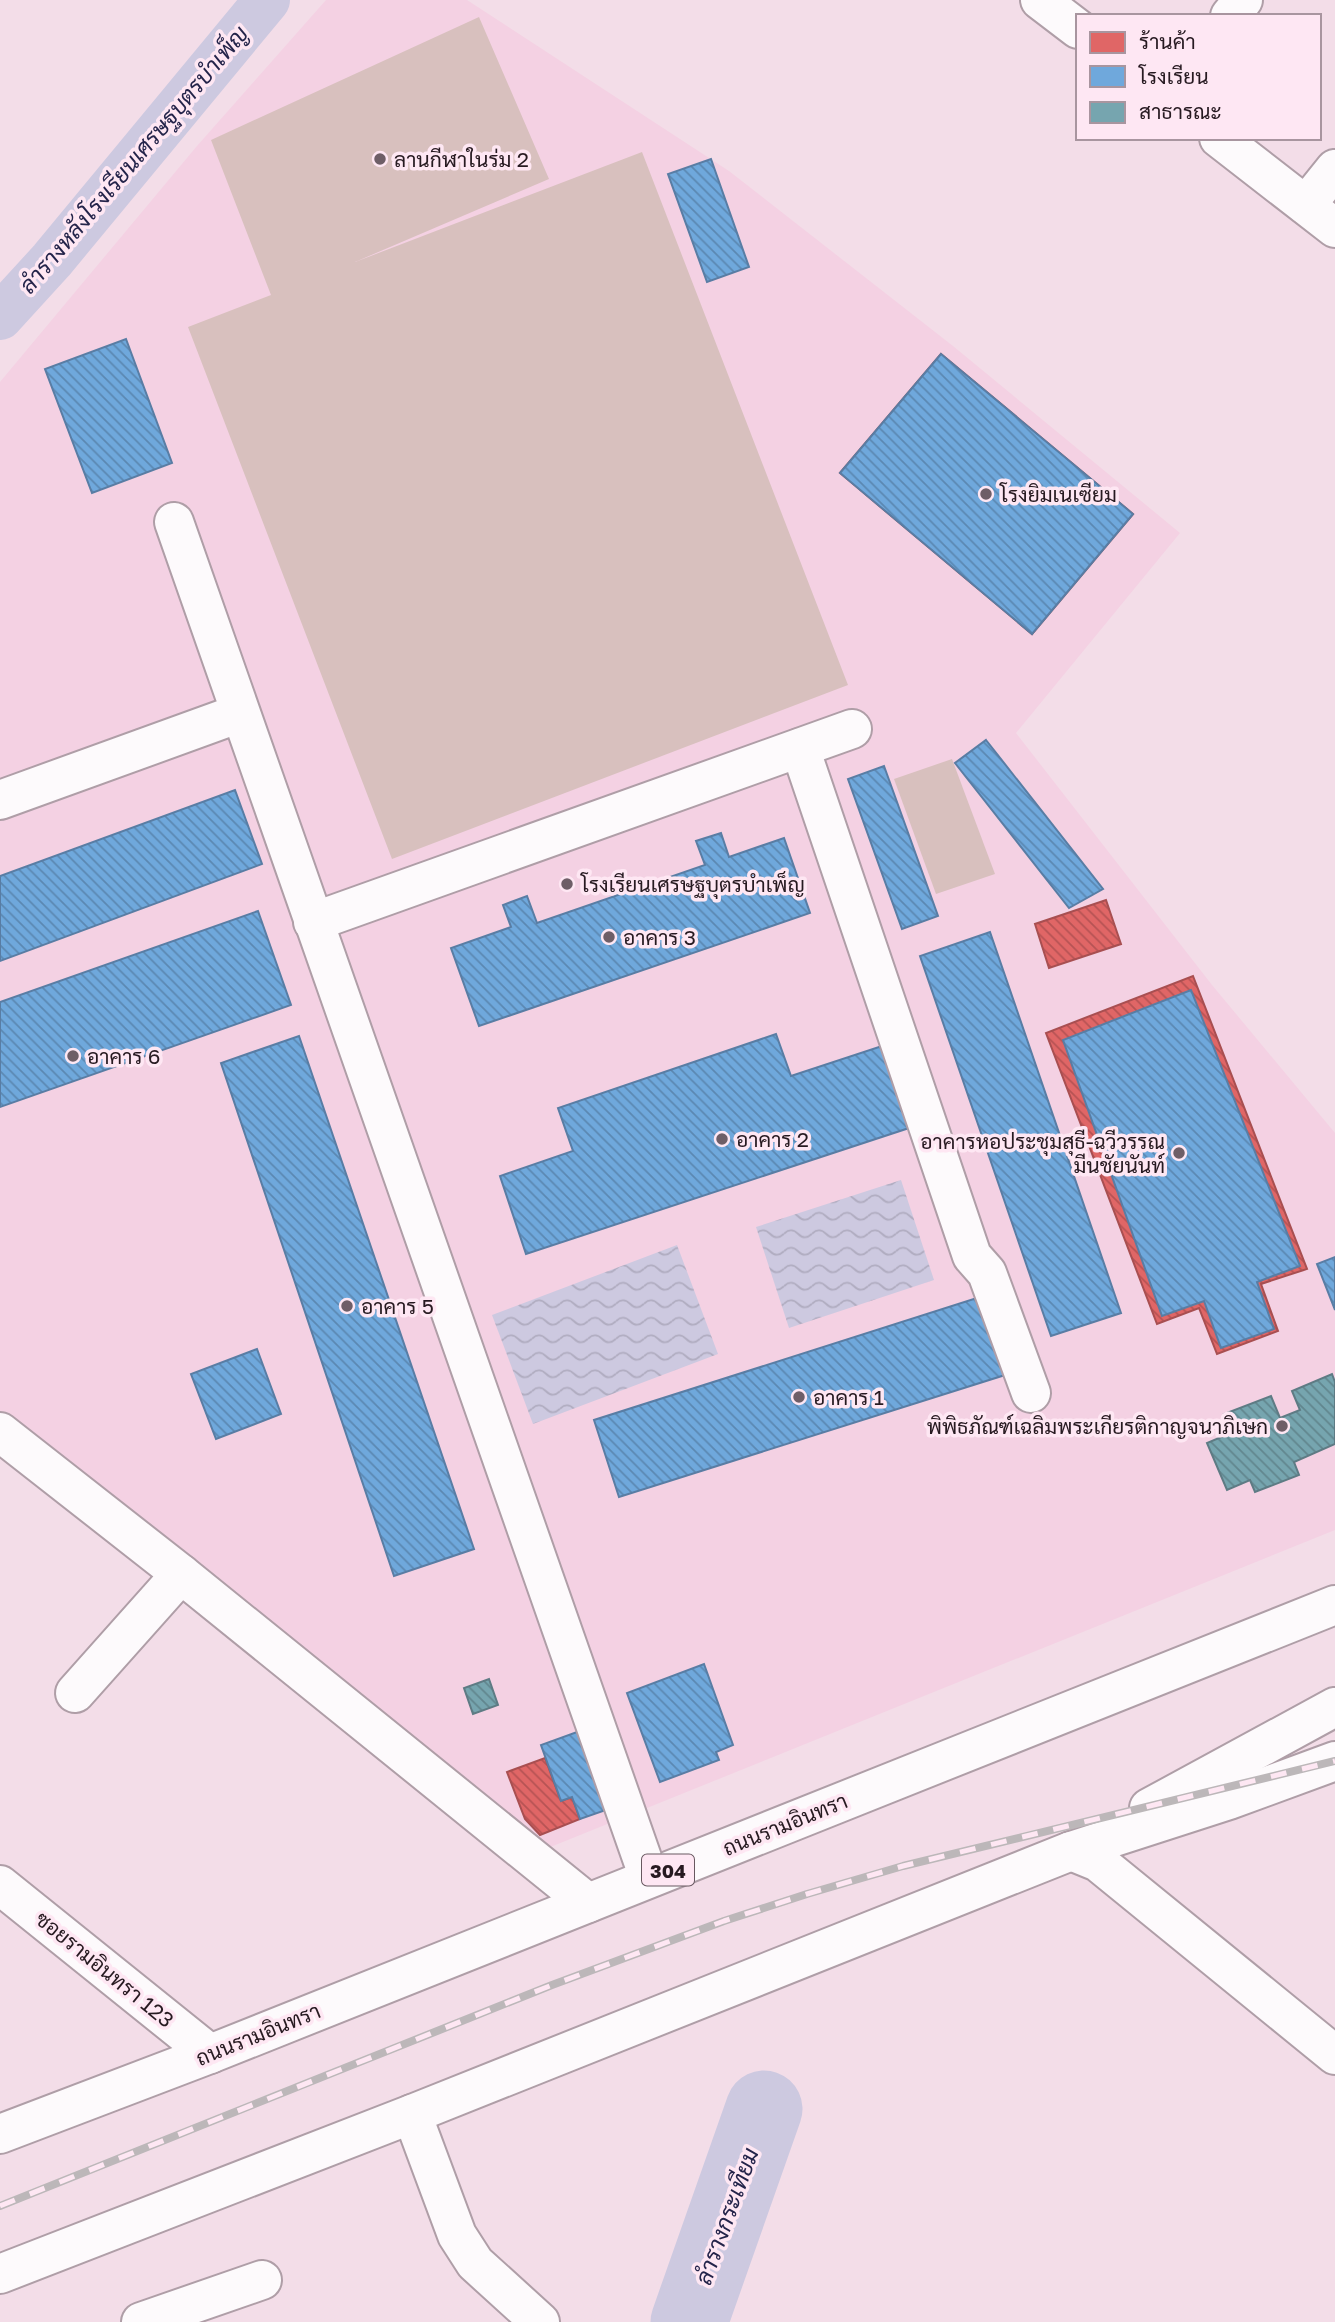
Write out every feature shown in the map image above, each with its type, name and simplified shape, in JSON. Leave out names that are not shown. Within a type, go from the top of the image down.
[{"type":"main road","points":[[1040,0],[1076,27]]},
{"type":"main road","points":[[1232,14],[1243,0]]},
{"type":"main road","points":[[1222,140],[1320,216],[1335,169]]},
{"type":"main road","points":[[174,522],[649,1878]]},
{"type":"main road","points":[[0,800],[240,713]]},
{"type":"main road","points":[[313,922],[852,729]]},
{"type":"main road","points":[[800,748],[972,1256],[987,1273],[1031,1393]]},
{"type":"main road","points":[[0,1432],[181,1574],[588,1903]]},
{"type":"main road","points":[[75,1693],[181,1574]]},
{"type":"main road","name":"ถนนรามอินทรา","points":[[0,2134],[1335,1605]]},
{"type":"main road","points":[[1071,1851],[1335,1707]]},
{"type":"main road","points":[[0,2274],[412,2115],[1071,1851],[1229,1800],[1335,1761]]},
{"type":"main road","points":[[1071,1851],[1098,1862],[1335,2055]]},
{"type":"main road","name":"ซอยรามอินทรา 123","points":[[0,1885],[210,2053]]},
{"type":"main road","points":[[412,2115],[457,2235],[475,2263],[540,2322]]},
{"type":"main road","points":[[141,2322],[262,2280]]},
{"type":"shaded area","name":"โรงเรียนเศรษฐบุตรบำเพ็ญ","points":[[326,0],[467,0],[729,171],[953,346],[1180,533],[1016,733],[1212,985],[1335,1133],[1335,1530],[548,1848],[0,1412],[0,382],[197,146]]},
{"type":"shaded area","points":[[479,17],[549,179],[355,262],[642,152],[848,685],[392,859],[188,327],[271,295],[211,140]]},
{"type":"shaded area","points":[[952,759],[995,874],[936,894],[894,779]]},
{"type":"water","points":[[901,1180],[934,1280],[789,1328],[756,1227]]},
{"type":"water","points":[[677,1245],[718,1354],[533,1424],[492,1315]]},
{"type":"building: ร้านค้า","name":"โรงยิมเนเซียม","points":[[941,354],[1133,514],[1032,634],[840,473]]},
{"type":"building: ร้านค้า","points":[[1106,900],[1121,944],[1049,968],[1035,924]]},
{"type":"building: ร้านค้า","name":"อาคารหอประชุมสุธี-ฉวีวรรณ มีนชัยนันท์","points":[[1193,976],[1307,1269],[1261,1284],[1278,1331],[1217,1354],[1199,1308],[1157,1324],[1046,1033]]},
{"type":"building: ร้านค้า","points":[[545,1758],[561,1801],[572,1797],[580,1819],[540,1835],[525,1819],[507,1772]]},
{"type":"building: โรงเรียน","points":[[711,159],[749,267],[707,282],[668,174]]},
{"type":"building: โรงเรียน","points":[[126,339],[172,463],[92,493],[45,369]]},
{"type":"building: โรงเรียน","name":"โรงยิมเนเซียม","points":[[941,354],[1133,514],[1032,634],[840,473]]},
{"type":"building: โรงเรียน","points":[[986,740],[1103,889],[1069,908],[955,763]]},
{"type":"building: โรงเรียน","points":[[884,766],[938,916],[902,929],[848,779]]},
{"type":"building: โรงเรียน","points":[[235,790],[262,864],[0,961],[0,876]]},
{"type":"building: โรงเรียน","name":"อาคาร 3","points":[[721,833],[729,857],[784,838],[810,913],[479,1026],[451,948],[511,927],[503,905],[527,896],[537,923],[705,865],[696,841]]},
{"type":"building: โรงเรียน","name":"อาคาร 6","points":[[258,911],[291,1005],[0,1107],[0,1002]]},
{"type":"building: โรงเรียน","points":[[990,932],[1121,1313],[1051,1336],[920,956]]},
{"type":"building: โรงเรียน","name":"อาคารหอประชุมสุธี-ฉวีวรรณ มีนชัยนันท์","points":[[1191,990],[1300,1266],[1257,1282],[1274,1329],[1221,1348],[1204,1301],[1162,1316],[1063,1040]]},
{"type":"building: โรงเรียน","name":"อาคาร 2","points":[[776,1034],[791,1076],[882,1046],[909,1128],[526,1254],[500,1176],[573,1151],[558,1108]]},
{"type":"building: โรงเรียน","name":"อาคาร 5","points":[[299,1036],[474,1549],[394,1576],[221,1063]]},
{"type":"building: โรงเรียน","points":[[1335,1257],[1335,1310],[1317,1264]]},
{"type":"building: โรงเรียน","name":"อาคาร 1","points":[[980,1297],[1005,1375],[619,1497],[594,1420]]},
{"type":"building: โรงเรียน","points":[[257,1349],[281,1414],[216,1439],[191,1374]]},
{"type":"building: โรงเรียน","points":[[704,1664],[733,1745],[716,1752],[719,1760],[660,1782],[627,1693]]},
{"type":"building: โรงเรียน","points":[[577,1732],[606,1810],[580,1819],[572,1797],[561,1801],[541,1745]]},
{"type":"building: สาธารณะ","name":"พิพิธภัณฑ์เฉลิมพระเกียรติกาญจนาภิเษก","points":[[1332,1374],[1335,1382],[1335,1444],[1294,1462],[1299,1475],[1255,1492],[1250,1480],[1227,1490],[1207,1443],[1231,1433],[1224,1414],[1271,1396],[1280,1418],[1300,1410],[1292,1391]]},
{"type":"building: สาธารณะ","points":[[489,1679],[498,1705],[473,1714],[464,1688]]},
{"type":"waterway","name":"ลำรางหลังโรงเรียนเศรษฐบุตรบำเพ็ญ","points":[[0,317],[52,260],[267,0]]},
{"type":"waterway","name":"ลำรางกระเทียม","points":[[689,2322],[764,2109]]},
{"type":"railway","points":[[0,2206],[552,1985],[724,1921],[903,1866],[1335,1761]]},
{"type":"place","name":"ลานกีฬาในร่ม 2","points":[[380,159]]},
{"type":"place","name":"โรงยิมเนเซียม","points":[[986,494]]},
{"type":"place","name":"โรงเรียนเศรษฐบุตรบำเพ็ญ","points":[[567,884]]},
{"type":"place","name":"อาคาร 3","points":[[609,937]]},
{"type":"place","name":"อาคาร 6","points":[[73,1056]]},
{"type":"place","name":"อาคาร 2","points":[[722,1139]]},
{"type":"place","name":"อาคารหอประชุมสุธี-ฉวีวรรณ มีนชัยนันท์","points":[[1179,1153]]},
{"type":"place","name":"อาคาร 5","points":[[347,1306]]},
{"type":"place","name":"อาคาร 1","points":[[799,1397]]},
{"type":"place","name":"พิพิธภัณฑ์เฉลิมพระเกียรติกาญจนาภิเษก","points":[[1282,1426]]}]
